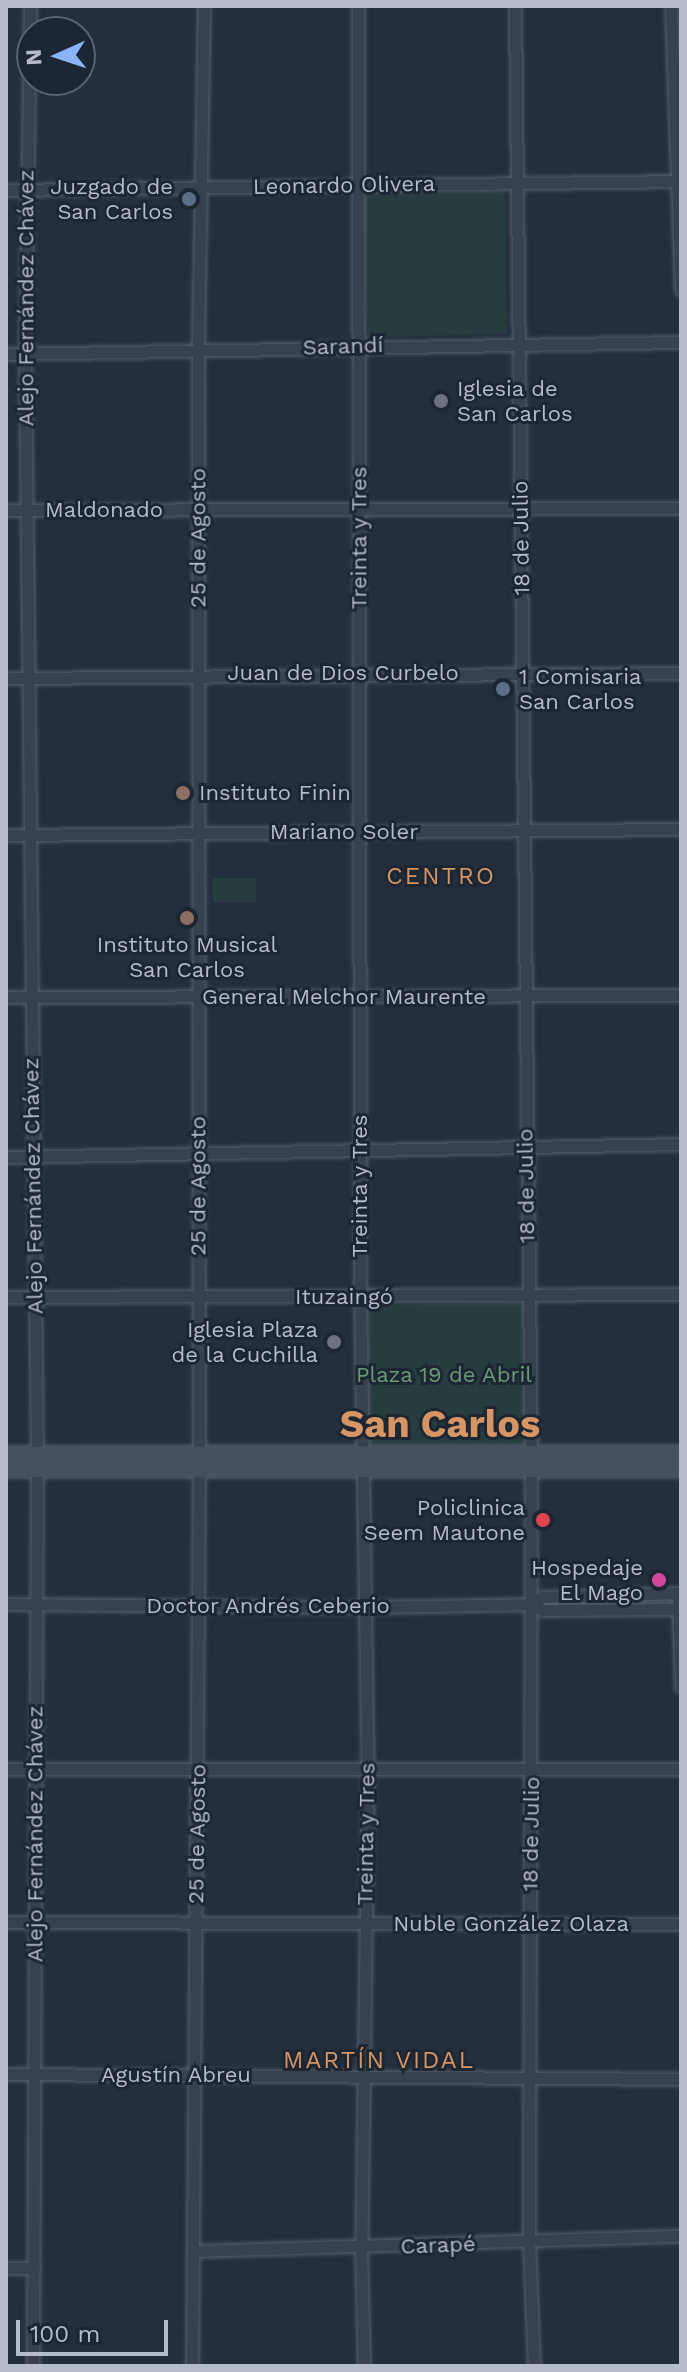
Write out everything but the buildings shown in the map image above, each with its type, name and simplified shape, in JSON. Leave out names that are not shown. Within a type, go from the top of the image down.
[{"type":"main road","points":[[6,1455],[36,1462],[361,1463],[531,1462],[681,1454]]},
{"type":"main road","points":[[6,1469],[36,1462]]},
{"type":"main road","points":[[531,1462],[681,1469]]},
{"type":"street","name":"Alejo Fernández Chávez","points":[[30,6],[25,354],[36,1462],[33,2366]]},
{"type":"street","name":"25 de Agosto","points":[[192,2366],[199,1462],[198,352],[204,6]]},
{"type":"street","name":"Treinta y Tres","points":[[358,6],[360,1298],[368,1770],[361,2247],[364,2366]]},
{"type":"street","name":"18 de Julio","points":[[515,6],[531,1462],[529,2242],[534,2366]]},
{"type":"street","points":[[671,6],[681,290]]},
{"type":"street","name":"Leonardo Olivera","points":[[6,190],[679,181]]},
{"type":"street","name":"Sarandí","points":[[6,354],[198,352],[360,345],[681,342]]},
{"type":"street","name":"Maldonado","points":[[6,510],[681,508]]},
{"type":"street","name":"Juan de Dios Curbelo","points":[[6,678],[198,674],[681,673]]},
{"type":"street","name":"Mariano Soler","points":[[6,835],[681,829]]},
{"type":"street","name":"General Melchor Maurente","points":[[6,997],[681,995]]},
{"type":"street","points":[[6,1157],[681,1144]]},
{"type":"street","name":"Ituzaingó","points":[[6,1297],[360,1298],[681,1294]]},
{"type":"street","points":[[680,1593],[681,1687]]},
{"type":"street","name":"Doctor Andrés Ceberio","points":[[531,1604],[542,1597],[680,1593]]},
{"type":"street","name":"Doctor Andrés Ceberio","points":[[6,1604],[367,1607],[531,1604],[543,1610],[680,1609]]},
{"type":"street","points":[[6,1769],[681,1769]]},
{"type":"street","name":"Nuble González Olaza","points":[[6,1922],[681,1924]]},
{"type":"street","name":"Agustín Abreu","points":[[6,2074],[681,2079]]},
{"type":"street","name":"Carapé","points":[[194,2251],[681,2236]]},
{"type":"street","points":[[6,2268],[34,2268]]},
{"type":"green space","points":[[505,191],[507,334],[368,337],[363,193]]},
{"type":"green space","points":[[213,878],[256,878],[256,902],[213,902]]},
{"type":"green space","name":"Plaza 19 de Abril","points":[[523,1303],[525,1447],[364,1448],[364,1305]]},
{"type":"place","name":"Juzgado de San Carlos","points":[[189,199]]},
{"type":"place","name":"Iglesia de San Carlos","points":[[441,401]]},
{"type":"place","name":"1 Comisaria San Carlos","points":[[503,689]]},
{"type":"place","name":"Instituto Finin","points":[[183,793]]},
{"type":"place","name":"Instituto Musical San Carlos","points":[[187,918]]},
{"type":"place","name":"Iglesia Plaza de la Cuchilla","points":[[334,1342]]},
{"type":"place","name":"Policlinica Seem Mautone","points":[[543,1520]]},
{"type":"place","name":"Hospedaje El Mago","points":[[659,1580]]},
{"type":"district","name":"CENTRO","points":[[441,877]]},
{"type":"district","name":"San Carlos","points":[[440,1425]]},
{"type":"district","name":"MARTÍN VIDAL","points":[[379,2061]]}]
